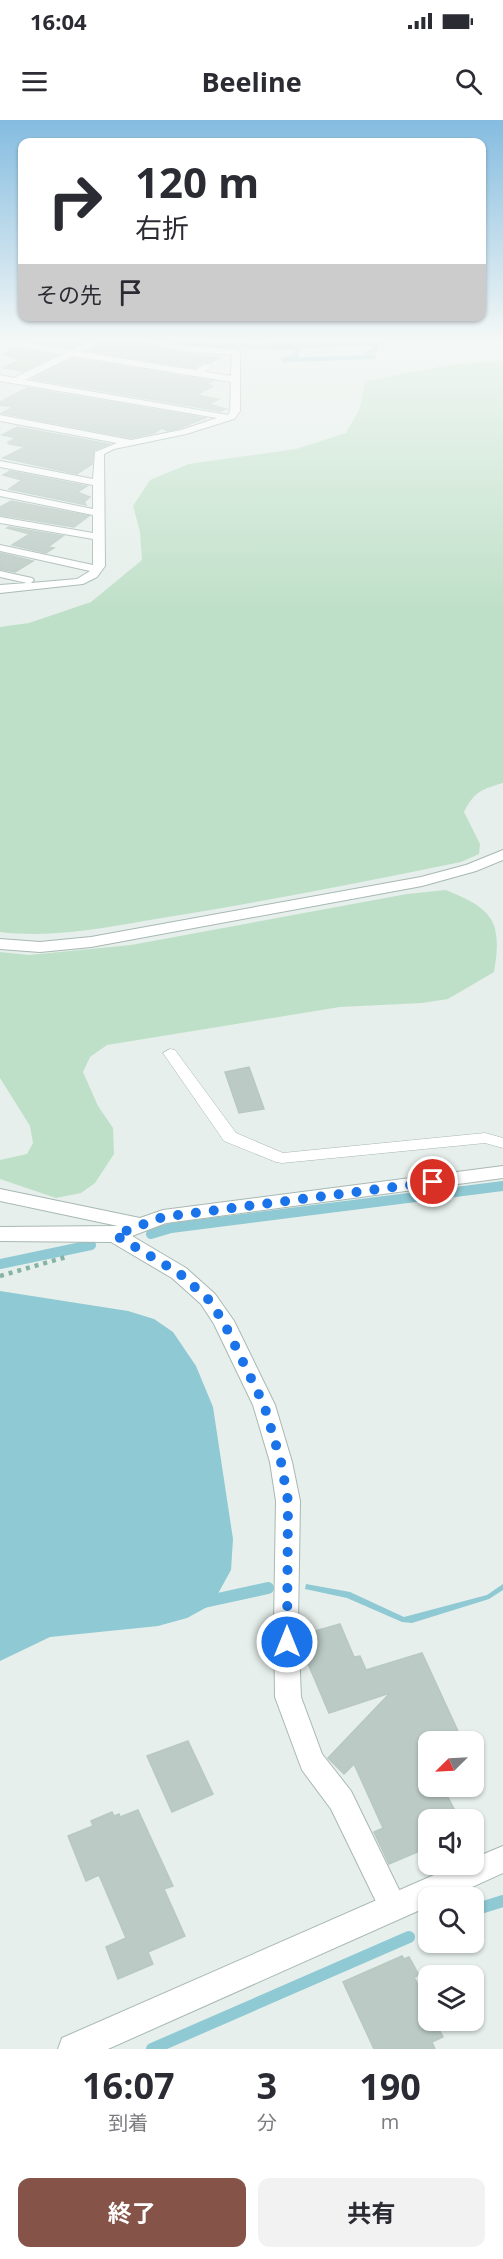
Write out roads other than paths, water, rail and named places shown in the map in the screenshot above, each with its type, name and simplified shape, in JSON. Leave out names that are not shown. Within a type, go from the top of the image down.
[{"type":"street","points":[[54,428],[130,442]]},
{"type":"street","points":[[0,589],[79,582],[93,575],[98,569],[98,458],[100,452],[130,442],[196,428]]},
{"type":"street","points":[[0,464],[98,483]]},
{"type":"street","points":[[0,493],[99,513]]},
{"type":"street","points":[[0,520],[99,537]]},
{"type":"street","points":[[0,548],[98,569]]},
{"type":"street","points":[[0,574],[27,579],[38,585]]},
{"type":"street","points":[[0,944],[40,948],[91,942],[422,881],[471,868],[503,855]]},
{"type":"street","points":[[0,1234],[115,1235],[163,1217],[503,1172]]},
{"type":"street","points":[[0,1195],[24,1202],[94,1213],[141,1225]]},
{"type":"street","points":[[115,1235],[179,1273],[208,1299],[223,1321],[264,1405],[281,1462],[288,1501],[288,1697],[311,1761],[341,1800],[393,1906]]},
{"type":"street","points":[[73,2049],[503,1859]]},
{"type":"lane","points":[[170,1053],[230,1137],[282,1158],[485,1138],[503,1143]]},
{"type":"water","points":[[0,1291],[128,1311],[154,1319],[173,1332],[196,1366],[213,1407],[233,1539],[231,1570],[209,1606],[187,1618],[158,1626],[50,1637],[0,1661]]},
{"type":"water","points":[[306,1584],[350,1592],[404,1617],[487,1595],[503,1584],[503,1590],[489,1599],[412,1623],[402,1622],[347,1598],[305,1589]]},
{"type":"waterway","points":[[151,1234],[171,1228],[503,1186]]},
{"type":"waterway","points":[[0,1264],[91,1245]]},
{"type":"waterway","points":[[204,1602],[268,1588]]},
{"type":"waterway","points":[[484,1907],[503,1901]]},
{"type":"waterway","points":[[152,2049],[409,1937]]}]
